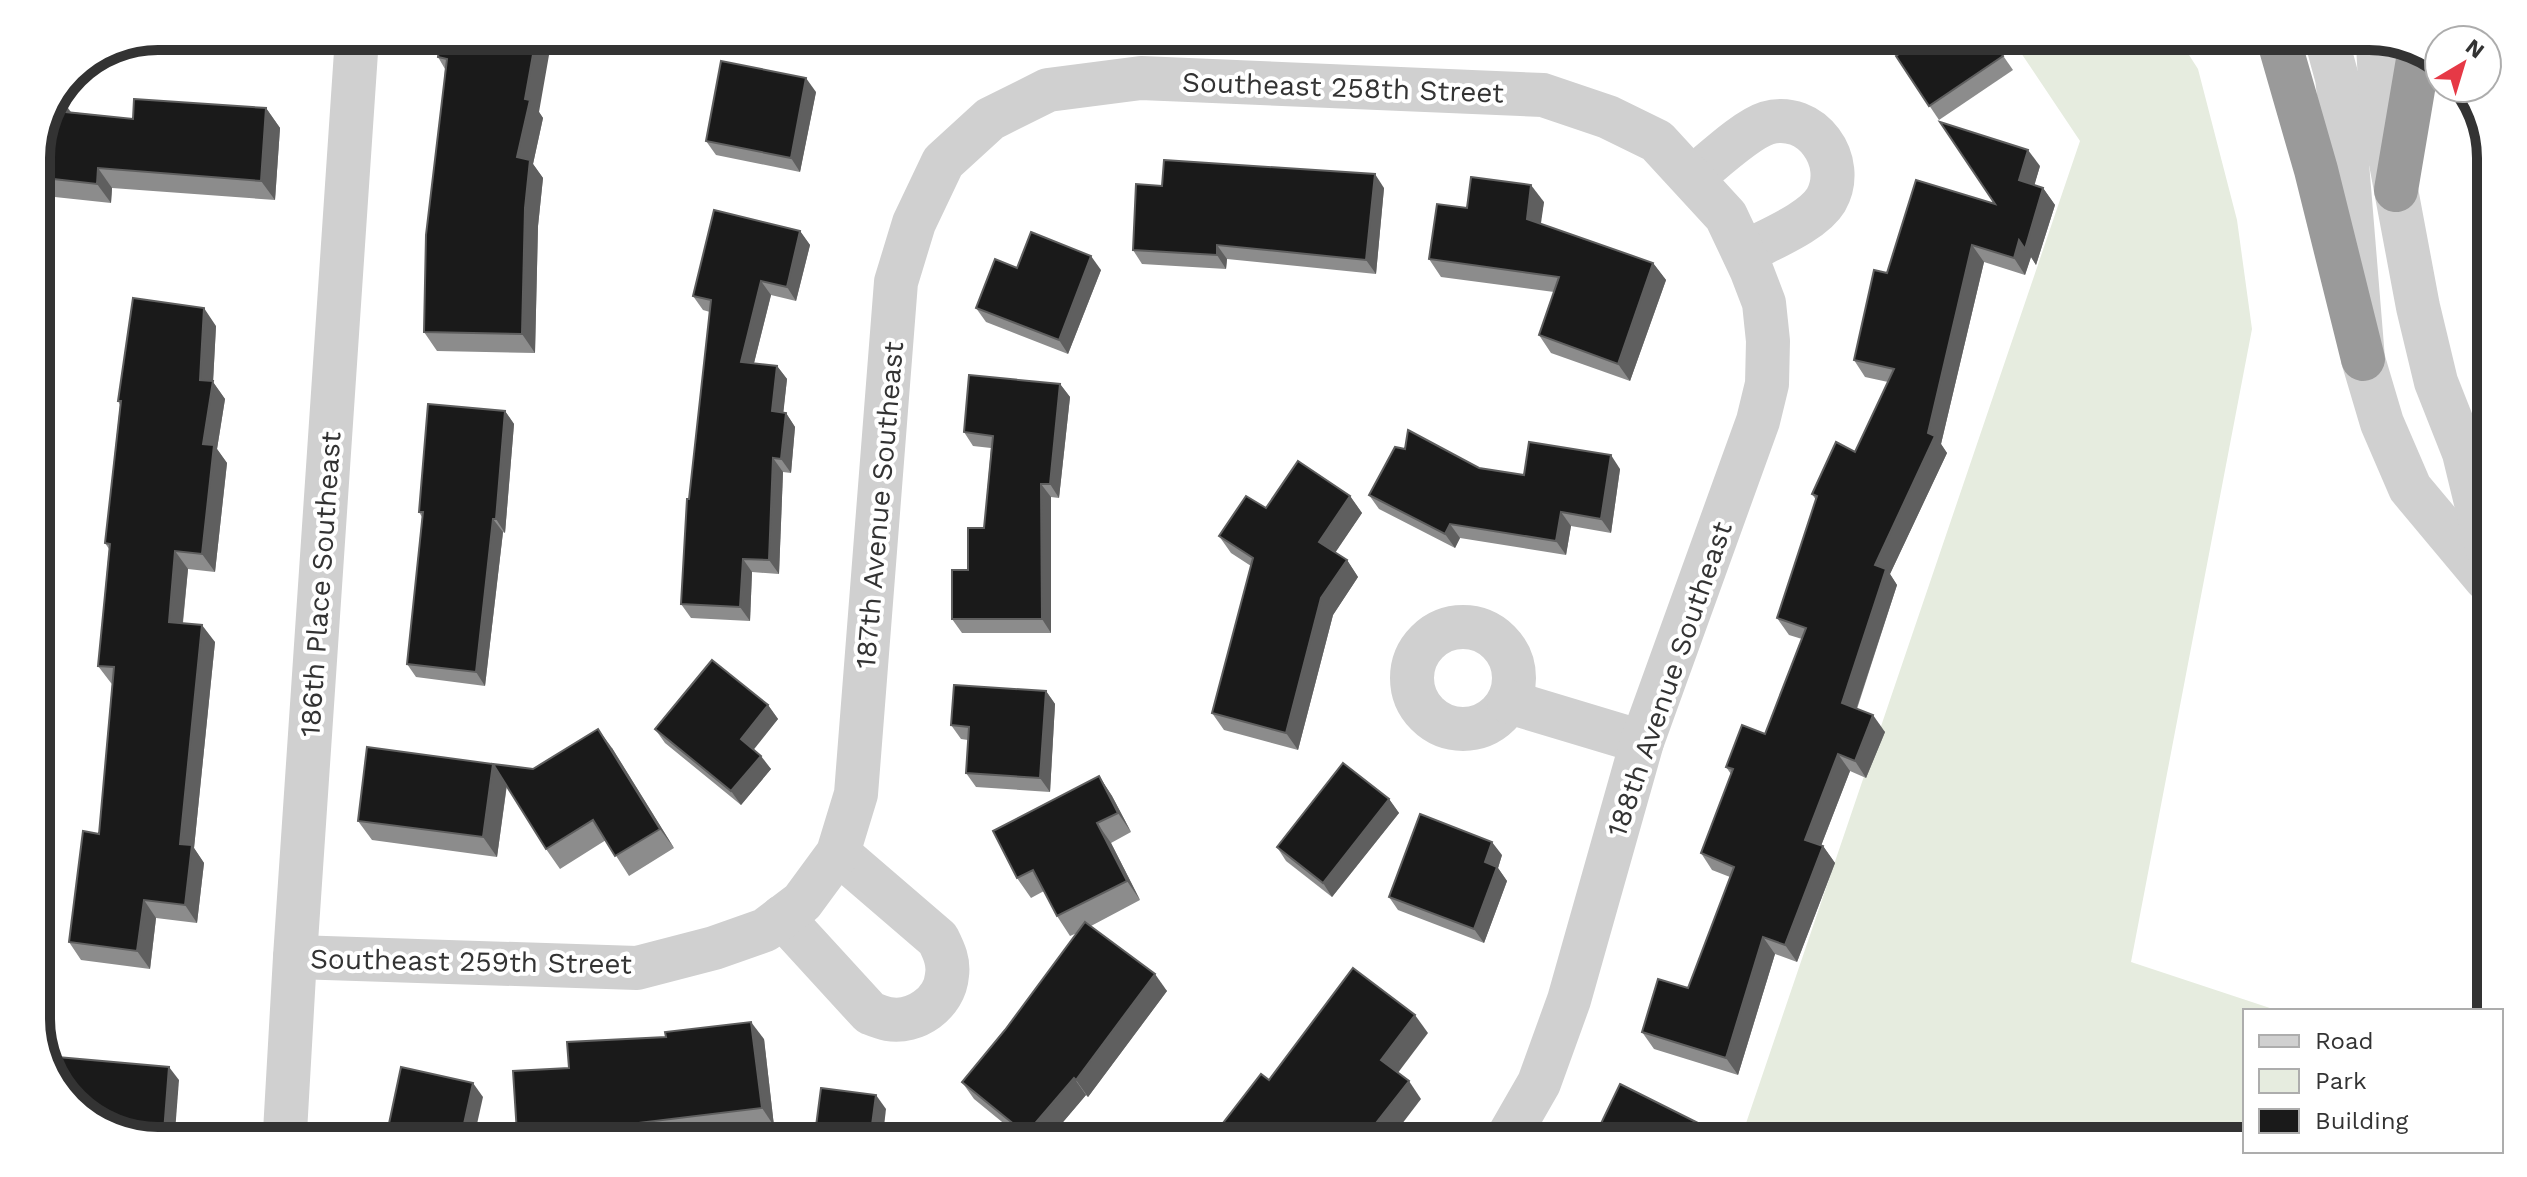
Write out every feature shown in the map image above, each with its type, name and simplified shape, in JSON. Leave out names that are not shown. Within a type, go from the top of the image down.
[{"type":"highway","points":[[2281,50],[2316,170],[2363,359]]},
{"type":"highway","points":[[2396,190],[2418,62]]},
{"type":"street","name":"186th Place Southeast","points":[[285,1127],[349,50]]},
{"type":"street","points":[[2329,50],[2337,78],[2346,151],[2363,359],[2382,423],[2410,488],[2477,568]]},
{"type":"street","points":[[2378,51],[2382,115],[2418,307],[2436,382],[2464,453],[2477,507]]},
{"type":"street","name":"Southeast 258th Street","points":[[943,162],[990,119],[1048,90],[1141,78],[1543,95],[1608,117],[1657,141],[1692,178],[1735,235]]},
{"type":"street","points":[[1692,178],[1767,123],[1785,122],[1802,126],[1817,136],[1828,150],[1833,168],[1832,186],[1825,202],[1812,215],[1735,235]]},
{"type":"street","name":"187th Avenue Southeast","points":[[792,910],[838,853],[856,794],[896,282],[914,223],[943,162]]},
{"type":"street","name":"188th Avenue Southeast","points":[[1514,1127],[1539,1083],[1569,1000],[1642,742],[1758,421],[1767,384],[1768,341],[1764,303],[1735,235]]},
{"type":"street","points":[[1509,702],[1642,742]]},
{"type":"street","points":[[792,910],[870,1013],[888,1019],[909,1018],[927,1011],[941,996],[947,977],[947,957],[938,939],[838,853]]},
{"type":"street","name":"Southeast 259th Street","points":[[295,957],[637,968],[727,944],[765,930],[792,910]]},
{"type":"green space","points":[[2019,50],[2186,50],[2198,69],[2237,220],[2252,329],[2131,962],[2273,1009],[2243,1009],[2243,1127],[1745,1127],[2080,141]]},
{"type":"building","points":[[439,50],[534,50],[525,99],[530,100],[517,157],[530,160],[525,208],[522,334],[424,332],[426,235],[447,59],[438,57]]},
{"type":"building","points":[[1905,50],[1998,50],[2003,56],[1929,106],[1896,56]]},
{"type":"building","points":[[721,61],[806,78],[791,158],[706,141]]},
{"type":"building","points":[[134,99],[266,108],[261,181],[98,168],[97,184],[50,179],[50,151],[61,111],[133,119]]},
{"type":"building","points":[[1940,122],[2028,150],[2019,180],[2043,188],[2025,249],[2019,240],[2014,258],[1972,245],[1928,433],[1935,436],[1875,565],[1886,569],[1842,703],[1873,715],[1855,761],[1838,754],[1805,840],[1823,846],[1785,945],[1763,937],[1726,1058],[1642,1032],[1658,979],[1688,988],[1734,867],[1701,853],[1733,769],[1726,767],[1742,725],[1765,734],[1806,628],[1777,618],[1817,496],[1812,494],[1836,442],[1855,452],[1894,369],[1854,360],[1874,270],[1887,273],[1916,180],[1995,204]]},
{"type":"building","points":[[1164,160],[1375,174],[1366,260],[1217,245],[1217,255],[1133,250],[1136,184],[1162,186]]},
{"type":"building","points":[[1471,177],[1531,185],[1527,219],[1653,263],[1618,364],[1539,335],[1559,277],[1429,259],[1437,204],[1467,208]]},
{"type":"building","points":[[714,210],[800,231],[787,287],[761,281],[741,362],[777,366],[772,411],[786,413],[781,459],[773,458],[769,560],[743,559],[740,607],[681,604],[687,499],[711,300],[693,296]]},
{"type":"building","points":[[1031,232],[1091,256],[1059,340],[976,308],[995,259],[1017,268]]},
{"type":"building","points":[[133,298],[204,308],[200,380],[213,381],[203,444],[214,445],[202,554],[175,551],[169,622],[202,625],[180,844],[192,845],[185,905],[144,900],[137,951],[69,942],[83,831],[99,834],[114,667],[98,666],[110,544],[105,543],[121,401],[118,401]]},
{"type":"building","points":[[969,375],[1060,384],[1050,484],[1041,484],[1042,619],[952,619],[952,570],[968,570],[968,528],[984,528],[993,436],[964,432]]},
{"type":"building","points":[[428,404],[505,411],[496,519],[493,519],[476,672],[407,664],[423,512],[419,512]]},
{"type":"building","points":[[1408,430],[1479,468],[1524,475],[1529,442],[1611,455],[1601,519],[1561,512],[1556,541],[1450,524],[1445,534],[1369,495],[1395,447],[1405,449]]},
{"type":"building","points":[[1298,461],[1350,496],[1319,542],[1347,560],[1321,598],[1286,733],[1212,713],[1253,558],[1219,536],[1246,496],[1266,508]]},
{"type":"building","points":[[712,660],[768,705],[741,739],[761,756],[731,791],[655,729]]},
{"type":"building","points":[[954,685],[1046,691],[1040,778],[966,773],[969,727],[951,725]]},
{"type":"building","points":[[598,729],[660,829],[615,856],[593,820],[546,849],[493,764],[533,769]]},
{"type":"building","points":[[367,747],[493,764],[483,837],[358,821]]},
{"type":"building","points":[[1343,763],[1389,799],[1323,883],[1277,847]]},
{"type":"building","points":[[1099,776],[1118,813],[1097,823],[1127,881],[1057,916],[1033,870],[1017,878],[993,831]]},
{"type":"building","points":[[1420,814],[1492,842],[1485,862],[1497,867],[1474,929],[1389,897]]},
{"type":"building","points":[[1085,922],[1155,974],[1076,1080],[1074,1078],[1032,1127],[1017,1127],[962,1082]]},
{"type":"building","points":[[1353,968],[1415,1015],[1381,1060],[1409,1081],[1373,1127],[1220,1127],[1261,1074],[1269,1080]]},
{"type":"building","points":[[751,1022],[762,1108],[621,1127],[517,1127],[513,1071],[569,1068],[567,1042],[666,1037],[665,1032]]},
{"type":"building","points":[[57,1057],[169,1067],[164,1127],[158,1127],[116,1119],[98,1109],[68,1079]]},
{"type":"building","points":[[401,1067],[473,1083],[463,1127],[388,1127]]},
{"type":"building","points":[[1620,1084],[1700,1124],[1698,1127],[1599,1127]]},
{"type":"building","points":[[821,1088],[876,1095],[872,1125],[888,1127],[816,1127]]}]
